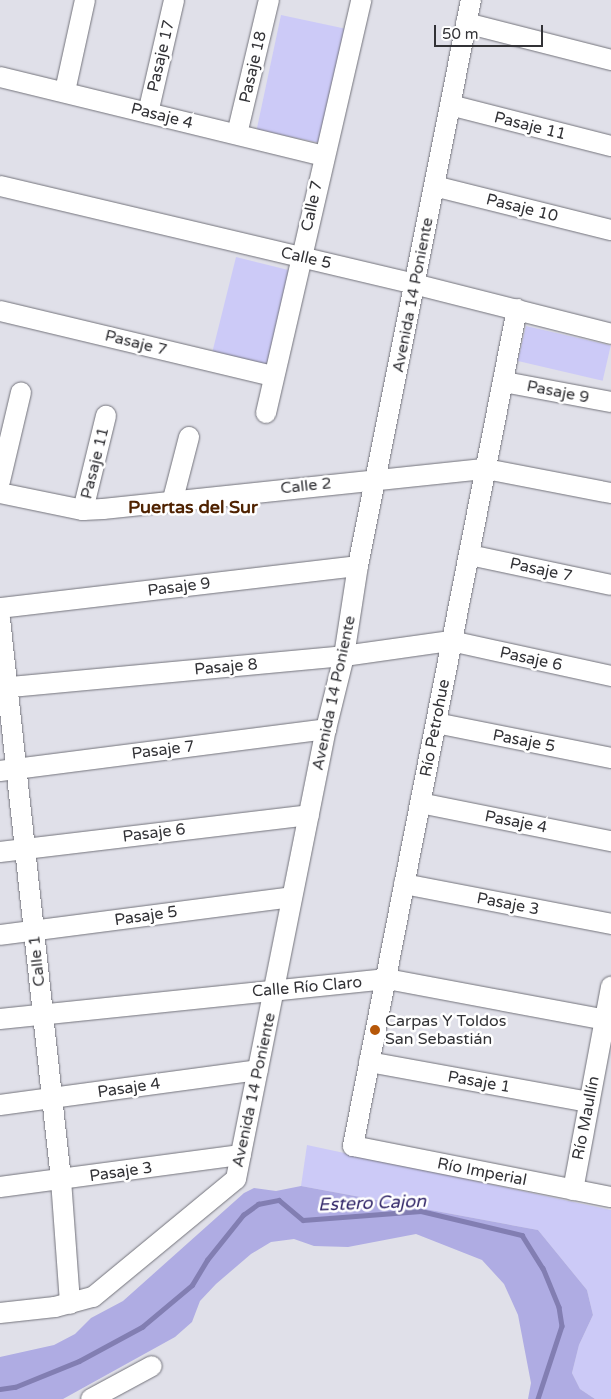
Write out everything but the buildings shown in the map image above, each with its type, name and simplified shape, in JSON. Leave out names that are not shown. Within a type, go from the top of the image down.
[{"type":"street","points":[[65,91],[86,0]]},
{"type":"street","name":"Pasaje 17","points":[[148,113],[174,0]]},
{"type":"street","name":"Pasaje 18","points":[[237,134],[269,0]]},
{"type":"street","name":"Calle 7","points":[[266,412],[323,156],[361,0]]},
{"type":"street","name":"Avenida 14 Poniente","points":[[0,1313],[70,1304],[105,1289],[236,1179],[326,729],[344,656],[358,566],[377,479],[471,0]]},
{"type":"street","points":[[466,23],[611,60]]},
{"type":"street","name":"Pasaje 4","points":[[0,77],[65,91],[323,156]]},
{"type":"street","name":"Pasaje 11","points":[[450,105],[611,146]]},
{"type":"street","name":"Calle 5","points":[[0,186],[414,284],[611,334]]},
{"type":"street","name":"Pasaje 10","points":[[434,186],[611,230]]},
{"type":"street","name":"Río Petrohue","points":[[353,1146],[517,309]]},
{"type":"street","name":"Pasaje 7","points":[[0,311],[273,376]]},
{"type":"street","name":"Pasaje 9","points":[[504,382],[611,402]]},
{"type":"street","points":[[0,481],[21,392]]},
{"type":"street","name":"Pasaje 11","points":[[83,510],[106,416]]},
{"type":"street","points":[[173,499],[189,437]]},
{"type":"street","name":"Calle 2","points":[[0,493],[83,510],[173,499],[486,469],[611,493]]},
{"type":"street","name":"Pasaje 7","points":[[470,555],[611,585]]},
{"type":"street","name":"Pasaje 9","points":[[0,608],[358,566]]},
{"type":"street","name":"Calle 1","points":[[0,619],[8,770],[25,849],[61,1180],[70,1304]]},
{"type":"street","name":"Pasaje 8","points":[[4,688],[344,656],[451,641]]},
{"type":"street","name":"Pasaje 6","points":[[451,641],[611,676]]},
{"type":"street","name":"Pasaje 5","points":[[436,723],[611,758]]},
{"type":"street","name":"Pasaje 7","points":[[8,770],[326,729]]},
{"type":"street","name":"Pasaje 4","points":[[420,803],[611,841]]},
{"type":"street","name":"Pasaje 6","points":[[0,852],[309,815]]},
{"type":"street","name":"Pasaje 3","points":[[404,884],[611,924]]},
{"type":"street","name":"Pasaje 5","points":[[0,935],[292,897]]},
{"type":"street","name":"Calle Río Claro","points":[[0,1019],[275,989],[387,979],[608,1020]]},
{"type":"street","name":"Río Maullín","points":[[573,1190],[589,1102],[608,1020],[611,987]]},
{"type":"street","name":"Pasaje 1","points":[[369,1062],[589,1102]]},
{"type":"street","name":"Pasaje 4","points":[[0,1105],[258,1070]]},
{"type":"street","name":"Río Imperial","points":[[353,1146],[611,1197]]},
{"type":"street","name":"Pasaje 3","points":[[0,1187],[241,1155]]},
{"type":"street","points":[[91,1399],[152,1366]]},
{"type":"shaded area","points":[[281,15],[346,29],[321,143],[257,129]]},
{"type":"shaded area","points":[[236,257],[290,271],[266,369],[212,355]]},
{"type":"shaded area","points":[[526,326],[611,346],[603,381],[518,361]]},
{"type":"shaded area","points":[[307,1145],[611,1210],[611,1399],[595,1399],[580,1389],[572,1373],[579,1345],[593,1315],[587,1290],[538,1230],[301,1186]]},
{"type":"shaded area","points":[[301,1186],[538,1230],[587,1290],[593,1315],[579,1345],[572,1373],[580,1389],[595,1399],[528,1399],[531,1383],[518,1315],[504,1284],[482,1260],[416,1234],[348,1247],[314,1246],[294,1239],[271,1242],[251,1254],[216,1284],[200,1301],[192,1322],[175,1337],[63,1399],[0,1399],[0,1357],[54,1345],[75,1334],[91,1318],[123,1301],[244,1193],[254,1188],[276,1191]]},
{"type":"waterway","name":"Estero Cajon","points":[[0,1389],[15,1387],[79,1361],[142,1327],[192,1285],[207,1260],[243,1215],[258,1204],[279,1200],[303,1220],[421,1211],[522,1235],[543,1268],[559,1307],[562,1326],[538,1399]]},
{"type":"place","name":"Carpas Y Toldos San Sebastián","points":[[375,1030]]},
{"type":"district","name":"Puertas del Sur","points":[[193,507]]}]
